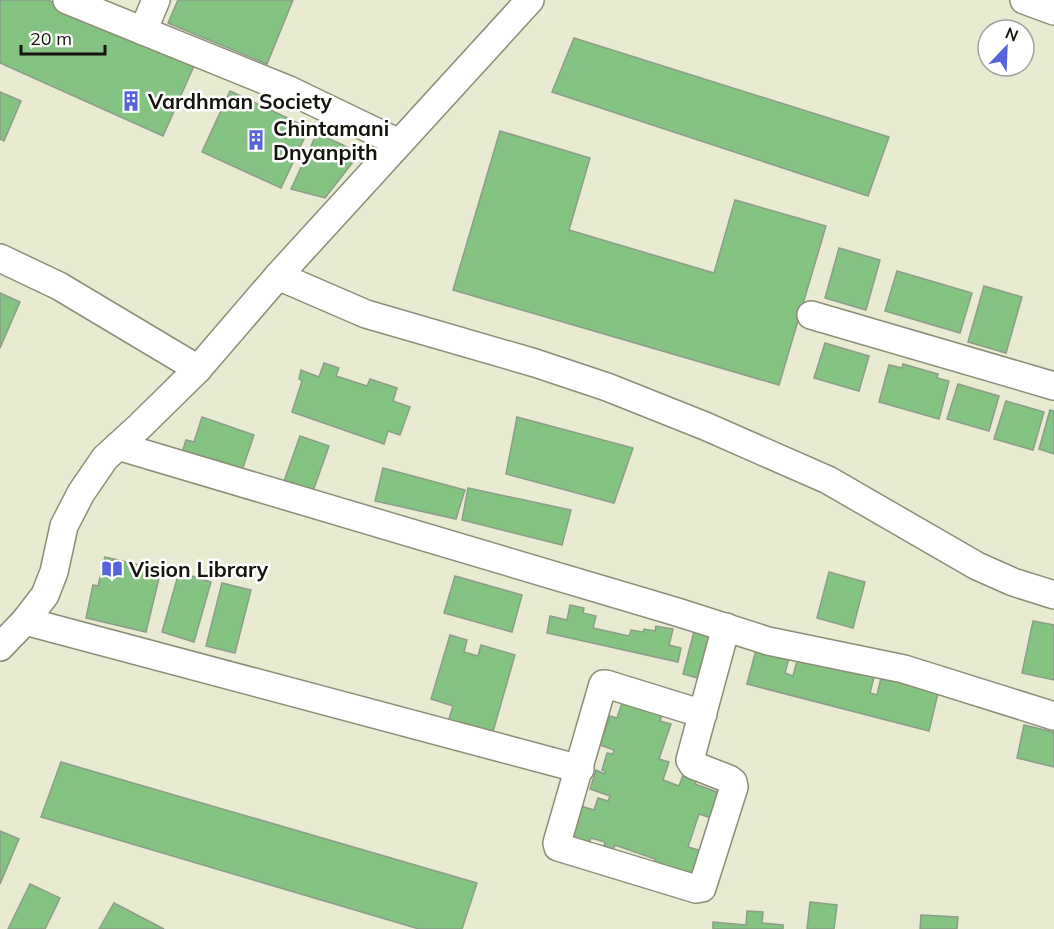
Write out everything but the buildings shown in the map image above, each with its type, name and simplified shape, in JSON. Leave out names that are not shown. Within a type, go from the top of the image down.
[{"type":"street","points":[[67,0],[289,90],[399,143]]},
{"type":"street","points":[[143,31],[156,0]]},
{"type":"street","points":[[0,646],[25,621],[45,595],[54,572],[64,526],[81,494],[105,458],[198,369],[278,276],[530,0]]},
{"type":"street","points":[[1024,0],[1054,11]]},
{"type":"street","points":[[0,258],[59,286],[198,369]]},
{"type":"street","points":[[278,276],[366,314],[535,363],[607,387],[705,426],[828,480],[977,566],[1013,582],[1054,595]]},
{"type":"street","points":[[812,315],[1054,386]]},
{"type":"street","points":[[118,446],[768,641],[904,669],[1054,716]]},
{"type":"street","points":[[25,621],[579,769]]},
{"type":"street","points":[[703,714],[604,684],[558,846],[696,889],[702,888],[734,787],[733,782],[729,779],[690,762],[703,714],[726,627]]},
{"type":"place","name":"Vardhman Society","points":[[131,101]]},
{"type":"place","name":"Chintamani Dnyanpith","points":[[256,140]]},
{"type":"place","name":"Vision Library","points":[[112,569]]}]
